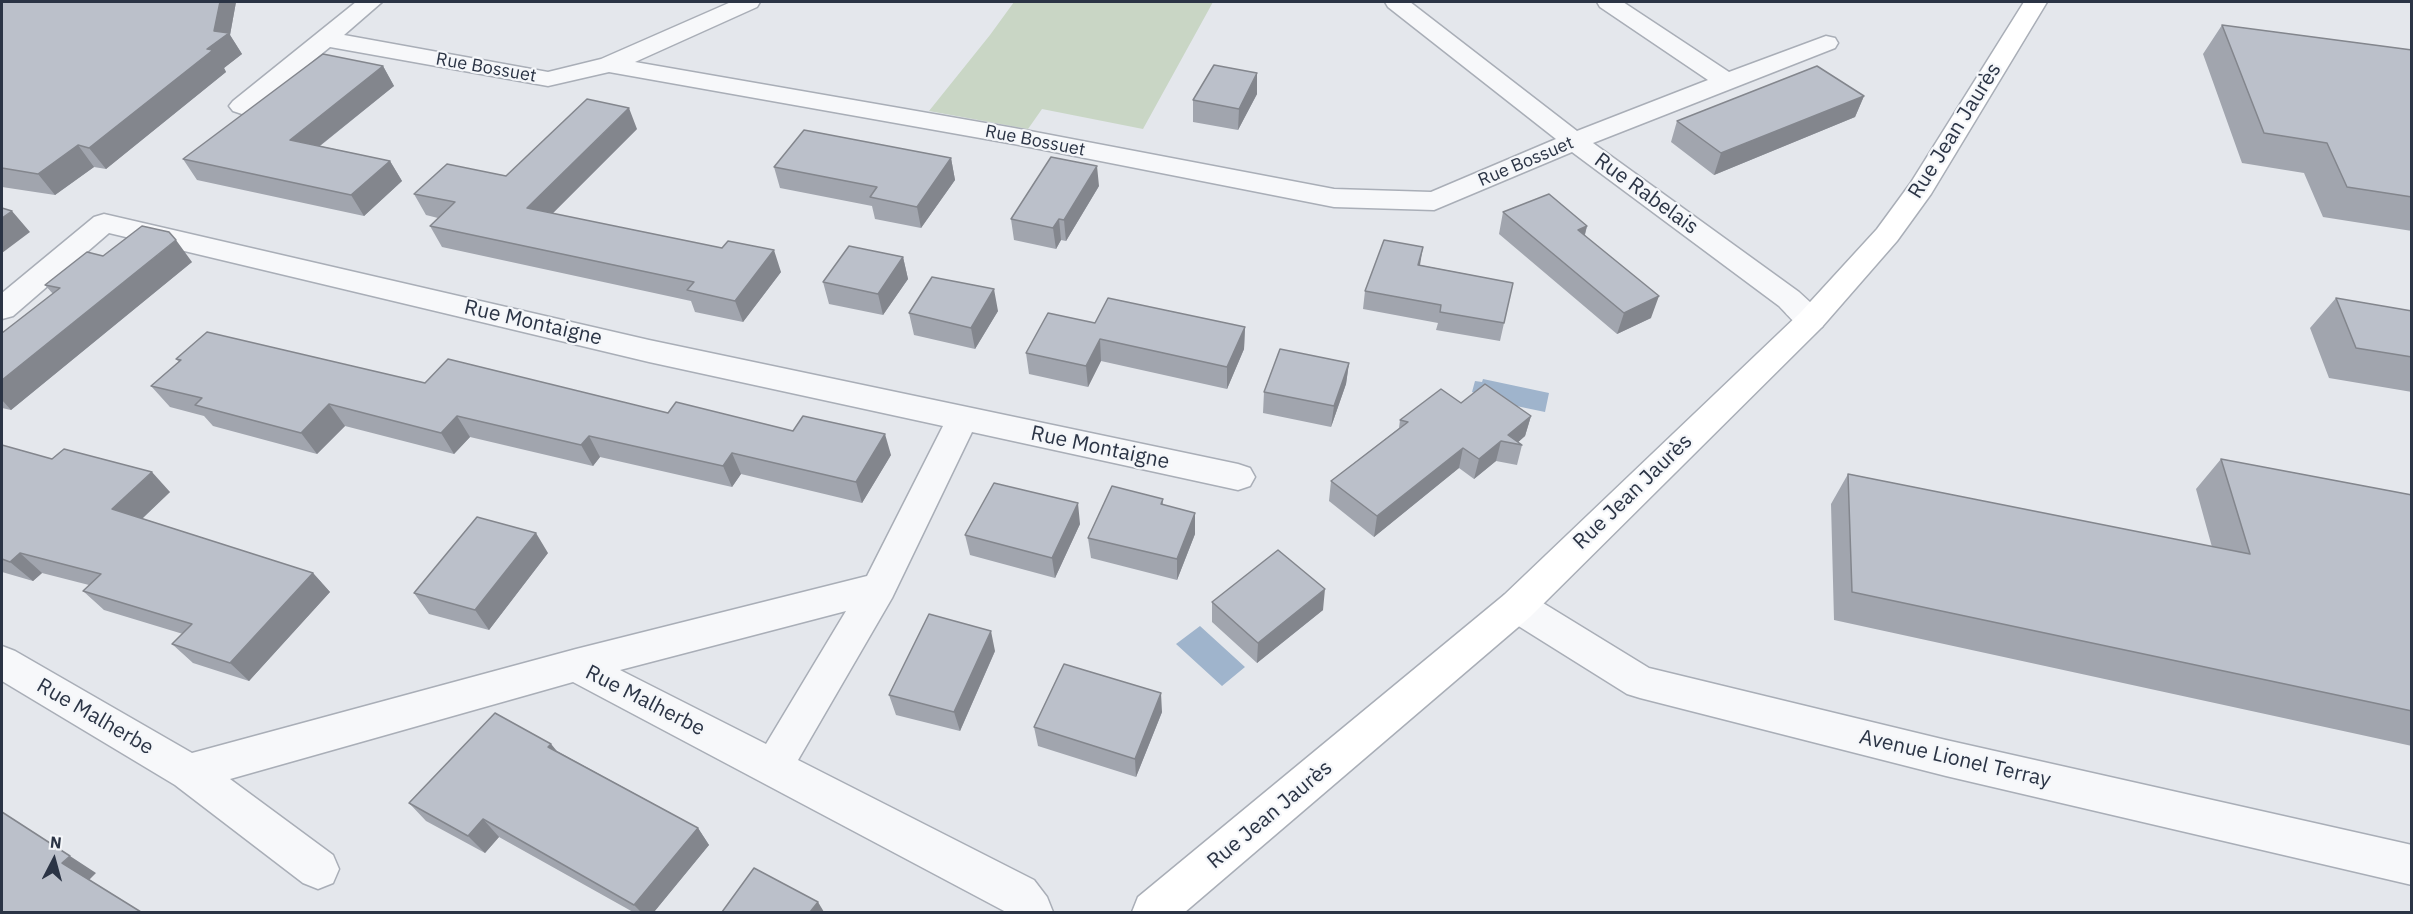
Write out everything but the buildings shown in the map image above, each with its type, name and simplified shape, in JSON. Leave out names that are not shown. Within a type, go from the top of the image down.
[{"type":"main road","name":"Rue Jean Jaurès","points":[[1153,912],[1517,606],[1811,320],[1894,226],[1921,188],[2035,2]]},
{"type":"street","points":[[242,106],[370,2]]},
{"type":"street","points":[[609,65],[749,2]]},
{"type":"street","name":"Rue Rabelais","points":[[1396,2],[1574,141],[1789,299],[1811,320]]},
{"type":"street","points":[[1608,2],[1727,82]]},
{"type":"street","name":"Rue Bossuet","points":[[326,39],[548,79],[609,65],[1014,136],[1334,198],[1434,201],[1574,141],[1826,43]]},
{"type":"street","name":"Rue Montaigne","points":[[2,309],[104,223],[649,351],[1238,477]]},
{"type":"street","points":[[773,767],[879,588],[963,418]]},
{"type":"street","points":[[576,665],[879,588]]},
{"type":"street","name":"Avenue Lionel Terray","points":[[1517,606],[1640,682],[1946,758],[2412,865]]},
{"type":"street","name":"Rue Malherbe","points":[[2,662],[189,772],[318,869]]},
{"type":"street","name":"Rue Malherbe","points":[[189,772],[576,665],[1019,895],[1032,912]]},
{"type":"green space","points":[[1014,2],[1213,2],[1143,129],[1042,109],[1028,129],[929,111]]},
{"type":"water","points":[[1483,379],[1549,393],[1545,412],[1478,398],[1479,394],[1472,392],[1475,381],[1482,382]]},
{"type":"water","points":[[1200,626],[1245,667],[1222,686],[1176,644]]}]
